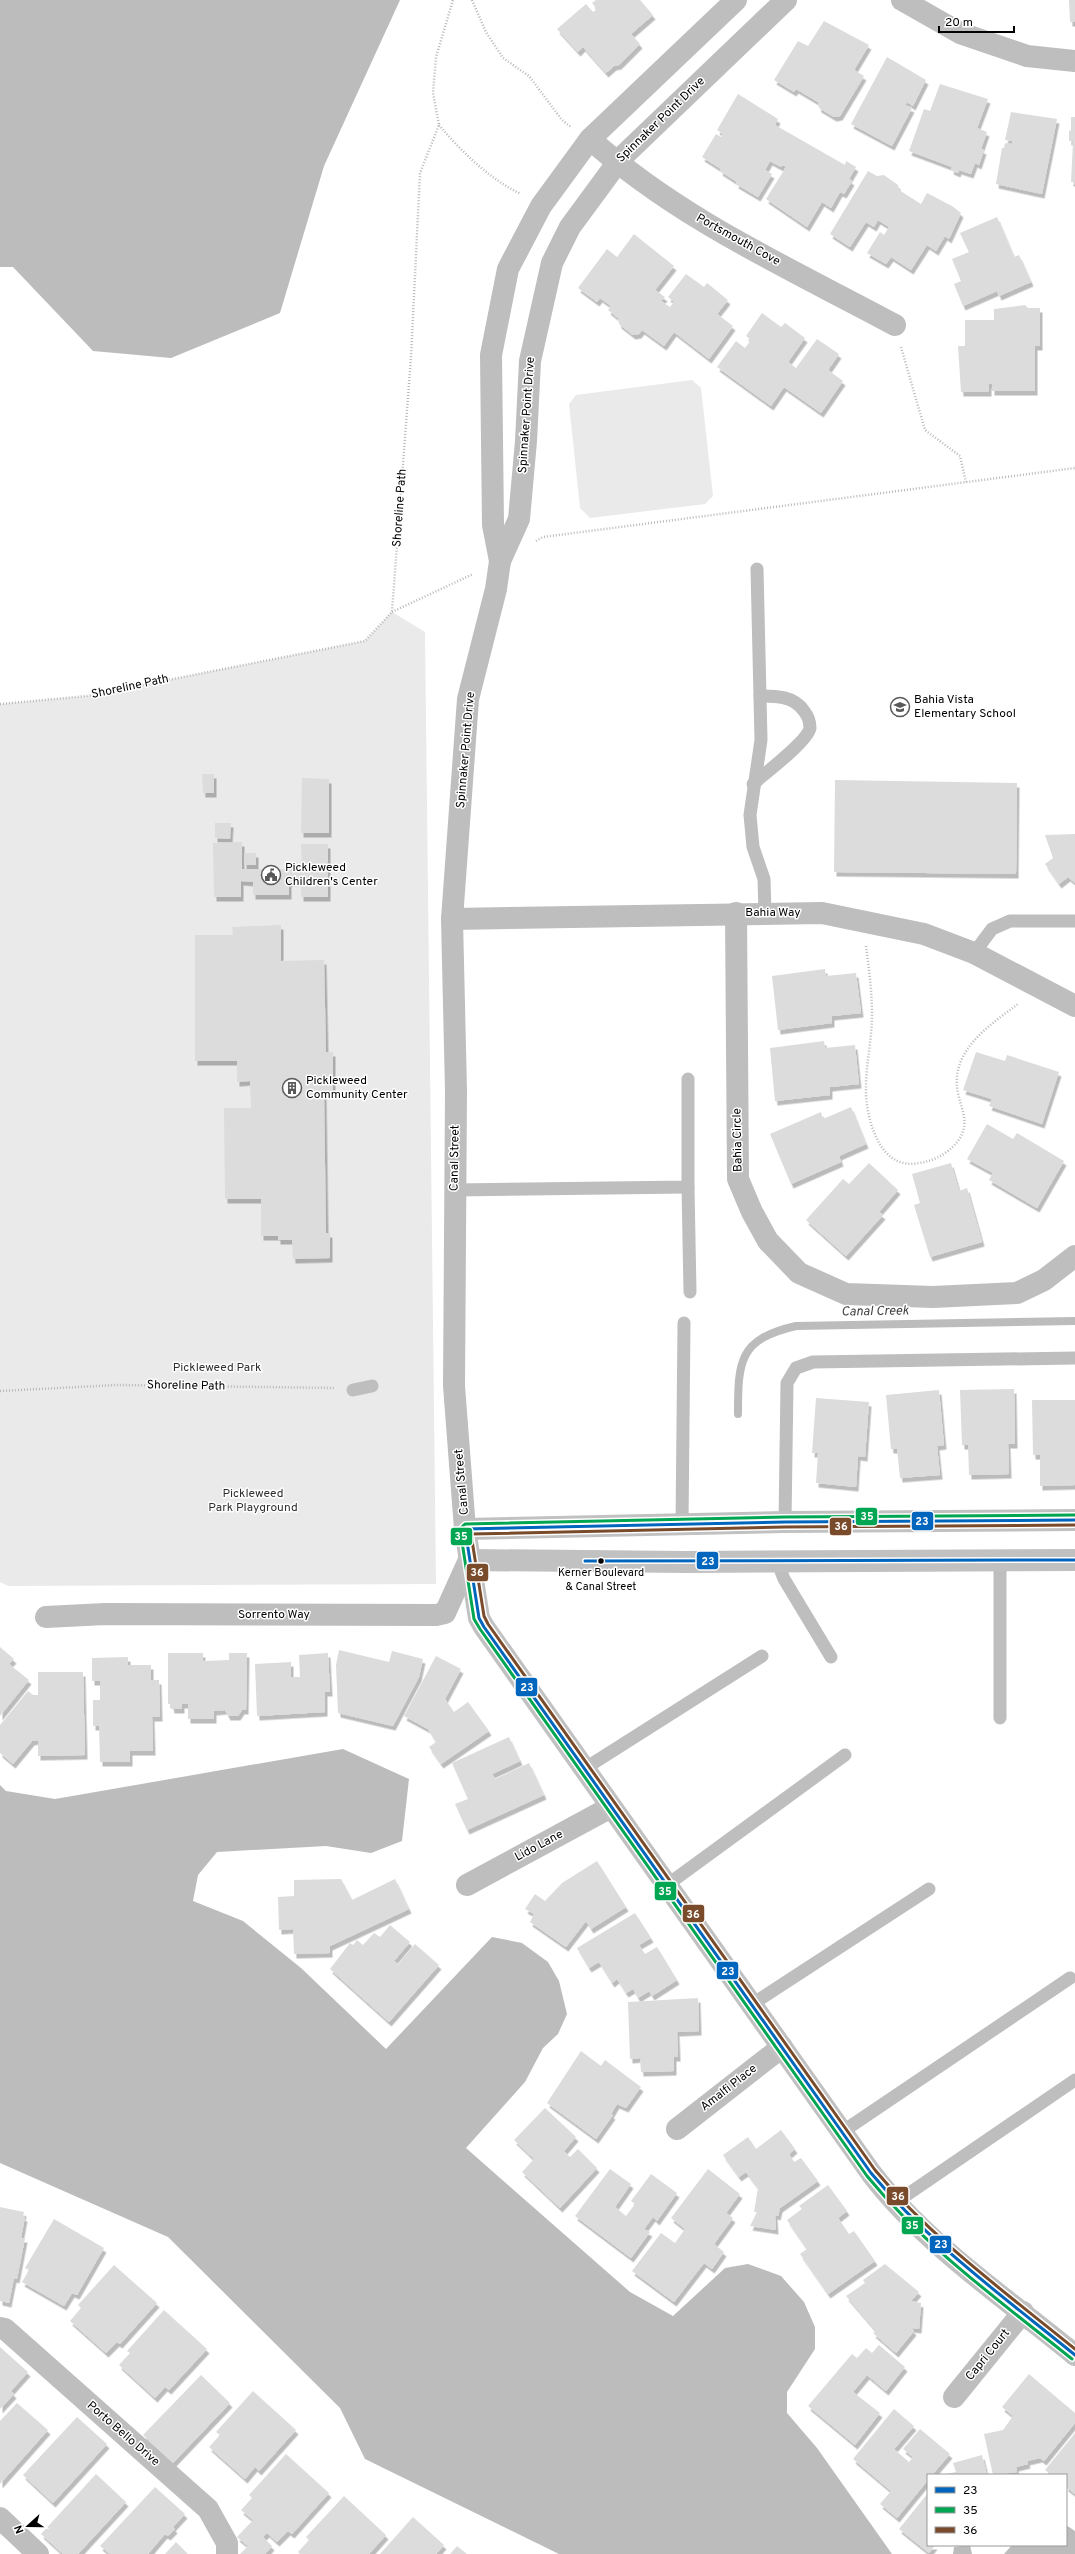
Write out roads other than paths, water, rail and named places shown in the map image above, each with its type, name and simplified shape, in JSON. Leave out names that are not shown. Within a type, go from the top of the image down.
[{"type":"street","name":"Spinnaker Point Drive","points":[[500,561],[493,525],[491,355],[508,269],[541,206],[590,139],[736,0]]},
{"type":"street","name":"Spinnaker Point Drive","points":[[452,919],[468,699],[496,589],[500,561],[519,519],[526,441],[530,361],[552,263],[570,227],[617,163],[786,0]]},
{"type":"street","points":[[902,0],[960,33],[1027,56],[1075,61]]},
{"type":"street","name":"Portsmouth Cove","points":[[590,139],[617,163],[694,216],[895,325]]},
{"type":"street","name":"Bahia Way","points":[[452,919],[736,913],[822,913],[924,934],[974,953],[1075,1006]]},
{"type":"street","name":"Bahia Circle","points":[[736,913],[738,1179],[752,1212],[768,1241],[799,1273],[846,1294],[933,1297],[1017,1293],[1044,1280],[1075,1256]]},
{"type":"street","name":"Canal Street","points":[[452,919],[456,1091],[454,1190],[454,1386],[465,1529],[479,1618],[751,2005],[895,2203],[920,2228],[1075,2355]]},
{"type":"street","points":[[465,1529],[682,1526],[784,1522],[1075,1520]]},
{"type":"street","points":[[469,1560],[1075,1560]]},
{"type":"street","name":"Sorrento Way","points":[[46,1617],[105,1614],[426,1616],[445,1613],[469,1560]]},
{"type":"street","name":"Lido Lane","points":[[467,1885],[611,1807]]},
{"type":"street","name":"Amalfi Place","points":[[677,2129],[782,2047]]},
{"type":"street","name":"Capri Court","points":[[954,2397],[1023,2312]]},
{"type":"street","name":"Porto Bello Drive","points":[[0,2328],[5,2329],[208,2509],[227,2543],[227,2554]]},
{"type":"street","points":[[0,2518],[10,2541],[38,2554]]},
{"type":"lane","points":[[756,570],[761,740],[753,784],[750,815],[753,847],[764,879],[765,913]]},
{"type":"lane","points":[[753,784],[802,742],[810,729],[808,716],[800,705],[783,696],[760,696]]},
{"type":"lane","points":[[974,953],[992,929],[1010,921],[1075,921]]},
{"type":"lane","points":[[688,1079],[690,1292]]},
{"type":"lane","points":[[454,1190],[688,1186]]},
{"type":"lane","points":[[682,1526],[684,1323]]},
{"type":"lane","points":[[784,1522],[787,1383],[796,1368],[812,1362],[1075,1358]]},
{"type":"lane","points":[[353,1390],[372,1386]]},
{"type":"lane","points":[[1000,1560],[1000,1718]]},
{"type":"lane","points":[[777,1561],[784,1579],[831,1656]]},
{"type":"lane","points":[[584,1769],[762,1656]]},
{"type":"lane","points":[[667,1885],[845,1755]]},
{"type":"lane","points":[[751,2005],[929,1889]]},
{"type":"lane","points":[[842,2132],[1070,1978]]},
{"type":"lane","points":[[895,2203],[1075,2080]]},
{"type":"waterway","name":"Canal Creek","points":[[738,1414],[739,1380],[741,1366],[746,1355],[753,1346],[763,1338],[777,1331],[796,1326],[1075,1321]]},
{"type":"place","name":"Bahia Vista Elementary School","points":[[900,707]]},
{"type":"place","name":"Pickleweed Children's Center","points":[[271,875]]},
{"type":"place","name":"Pickleweed Community Center","points":[[292,1088]]},
{"type":"place","name":"Kerner Boulevard & Canal Street","points":[[601,1561]]},
{"type":"park label","name":"Pickleweed Park","points":[[217,1368]]},
{"type":"park label","name":"Pickleweed Park Playground","points":[[253,1501]]}]
